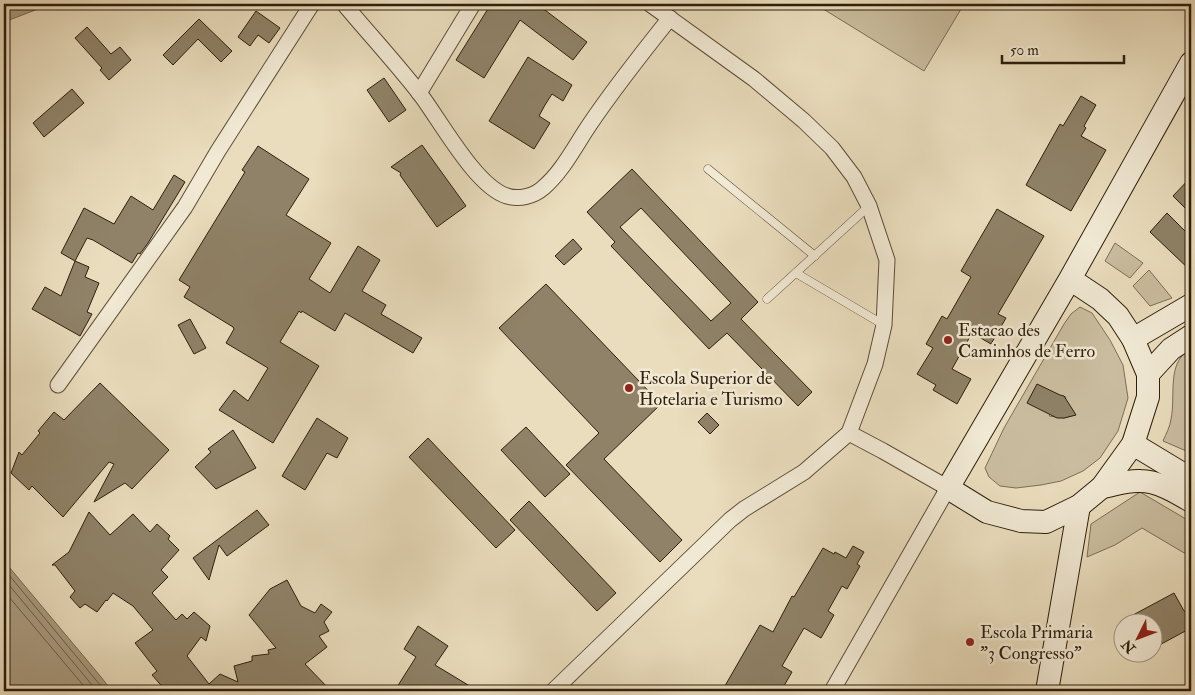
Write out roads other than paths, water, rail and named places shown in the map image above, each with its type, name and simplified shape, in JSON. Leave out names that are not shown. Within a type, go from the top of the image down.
[{"type":"main road","points":[[1070,279],[1100,298],[1118,316],[1133,339],[1148,374],[1148,397],[1133,444],[1102,487],[1079,506],[1046,522],[1021,521],[987,512],[948,488],[1070,279],[1191,63]]},
{"type":"main road","points":[[1133,339],[1191,305]]},
{"type":"main road","points":[[1148,374],[1171,349],[1191,336]]},
{"type":"main road","points":[[1133,444],[1191,479]]},
{"type":"main road","points":[[1102,487],[1140,480],[1157,484],[1191,501]]},
{"type":"main road","points":[[1047,691],[1079,506]]},
{"type":"street","points":[[58,385],[185,207],[218,150],[312,4]]},
{"type":"street","points":[[344,4],[419,93],[467,162],[488,184],[507,196],[524,198],[542,189],[558,173],[624,76],[670,18]]},
{"type":"street","points":[[419,93],[473,4]]},
{"type":"street","points":[[552,691],[730,520],[744,508],[804,472],[849,434],[875,364],[884,325],[887,260],[869,206],[854,178],[832,148],[804,121],[754,79],[650,4]]},
{"type":"street","points":[[832,691],[948,488],[849,434]]},
{"type":"lane","points":[[708,169],[815,256]]},
{"type":"lane","points":[[767,298],[869,206]]},
{"type":"lane","points":[[796,273],[884,325]]},
{"type":"water","points":[[4,4],[51,4],[4,22]]},
{"type":"water","points":[[4,561],[101,677],[112,691],[4,691]]},
{"type":"place","name":"Estacao des Caminhos de Ferro","points":[[948,340]]},
{"type":"place","name":"Escola Superior de Hotelaria e Turismo","points":[[629,388]]},
{"type":"place","name":"Escola Primaria \"3 Congresso\"","points":[[970,642]]}]
